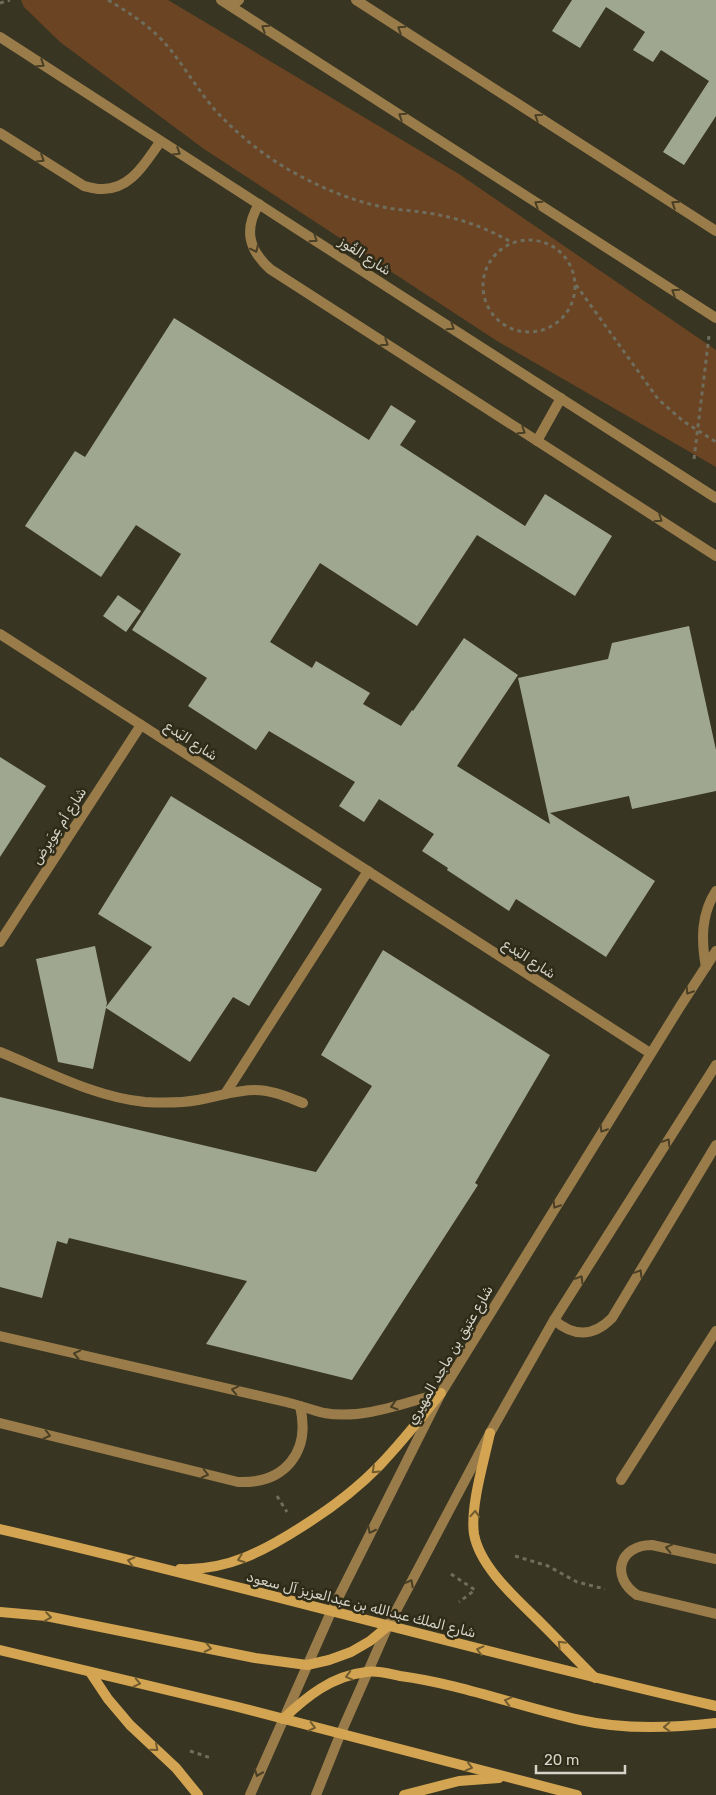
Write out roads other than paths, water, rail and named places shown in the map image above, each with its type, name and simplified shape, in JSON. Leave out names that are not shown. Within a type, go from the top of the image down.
[{"type":"main road","points":[[161,1568],[210,1568],[237,1561],[263,1551],[287,1537],[342,1498],[378,1467],[407,1436],[441,1392]]},
{"type":"main road","points":[[490,1433],[476,1503],[474,1533],[477,1547],[494,1574],[595,1679]]},
{"type":"main road","name":"شارع الملك عبدالله بن عبدالعزيز آل سعود","points":[[0,1529],[161,1568],[595,1679],[716,1706]]},
{"type":"main road","points":[[0,1612],[46,1616],[255,1658],[307,1665],[351,1652],[370,1641],[388,1626]]},
{"type":"main road","points":[[0,1650],[283,1719],[577,1795]]},
{"type":"main road","points":[[283,1719],[300,1702],[322,1687],[345,1676],[368,1671],[421,1679],[582,1721],[654,1727],[716,1724]]},
{"type":"main road","points":[[90,1672],[108,1699],[130,1724],[176,1768],[198,1795]]},
{"type":"main road","points":[[404,1795],[459,1781],[506,1777]]},
{"type":"street","points":[[221,0],[235,3],[714,316]]},
{"type":"street","points":[[356,0],[716,230]]},
{"type":"street","name":"شارع القُوز","points":[[0,36],[160,142],[716,498]]},
{"type":"street","points":[[0,133],[84,186],[100,189],[116,187],[131,179],[160,142]]},
{"type":"street","points":[[259,204],[253,214],[250,238],[260,260],[270,268],[716,556]]},
{"type":"street","points":[[537,441],[561,398]]},
{"type":"street","name":"شارع البَدع","points":[[0,634],[650,1054]]},
{"type":"street","name":"شارع أم عِوَيرِض","points":[[0,942],[140,725]]},
{"type":"street","points":[[224,1094],[368,871]]},
{"type":"street","points":[[706,967],[703,950],[705,916],[716,890]]},
{"type":"street","name":"شارع عتيق بن ماجد المهيري","points":[[250,1795],[331,1612],[441,1392],[650,1054],[716,951]]},
{"type":"street","points":[[0,1052],[92,1090],[118,1098],[172,1103],[256,1090],[272,1092],[303,1103]]},
{"type":"street","points":[[316,1795],[388,1626],[490,1433],[554,1320],[716,1065]]},
{"type":"street","points":[[554,1320],[572,1332],[584,1333],[599,1328],[612,1318],[716,1145]]},
{"type":"street","points":[[621,1480],[716,1331]]},
{"type":"street","points":[[0,1336],[324,1413],[348,1415],[374,1411],[441,1392]]},
{"type":"street","points":[[0,1423],[238,1482],[252,1482],[267,1479],[280,1472],[291,1462],[299,1449],[304,1435],[304,1420],[300,1406]]},
{"type":"street","points":[[716,1559],[652,1544],[643,1545],[627,1553],[621,1571],[623,1581],[629,1589],[648,1598],[716,1614]]}]
